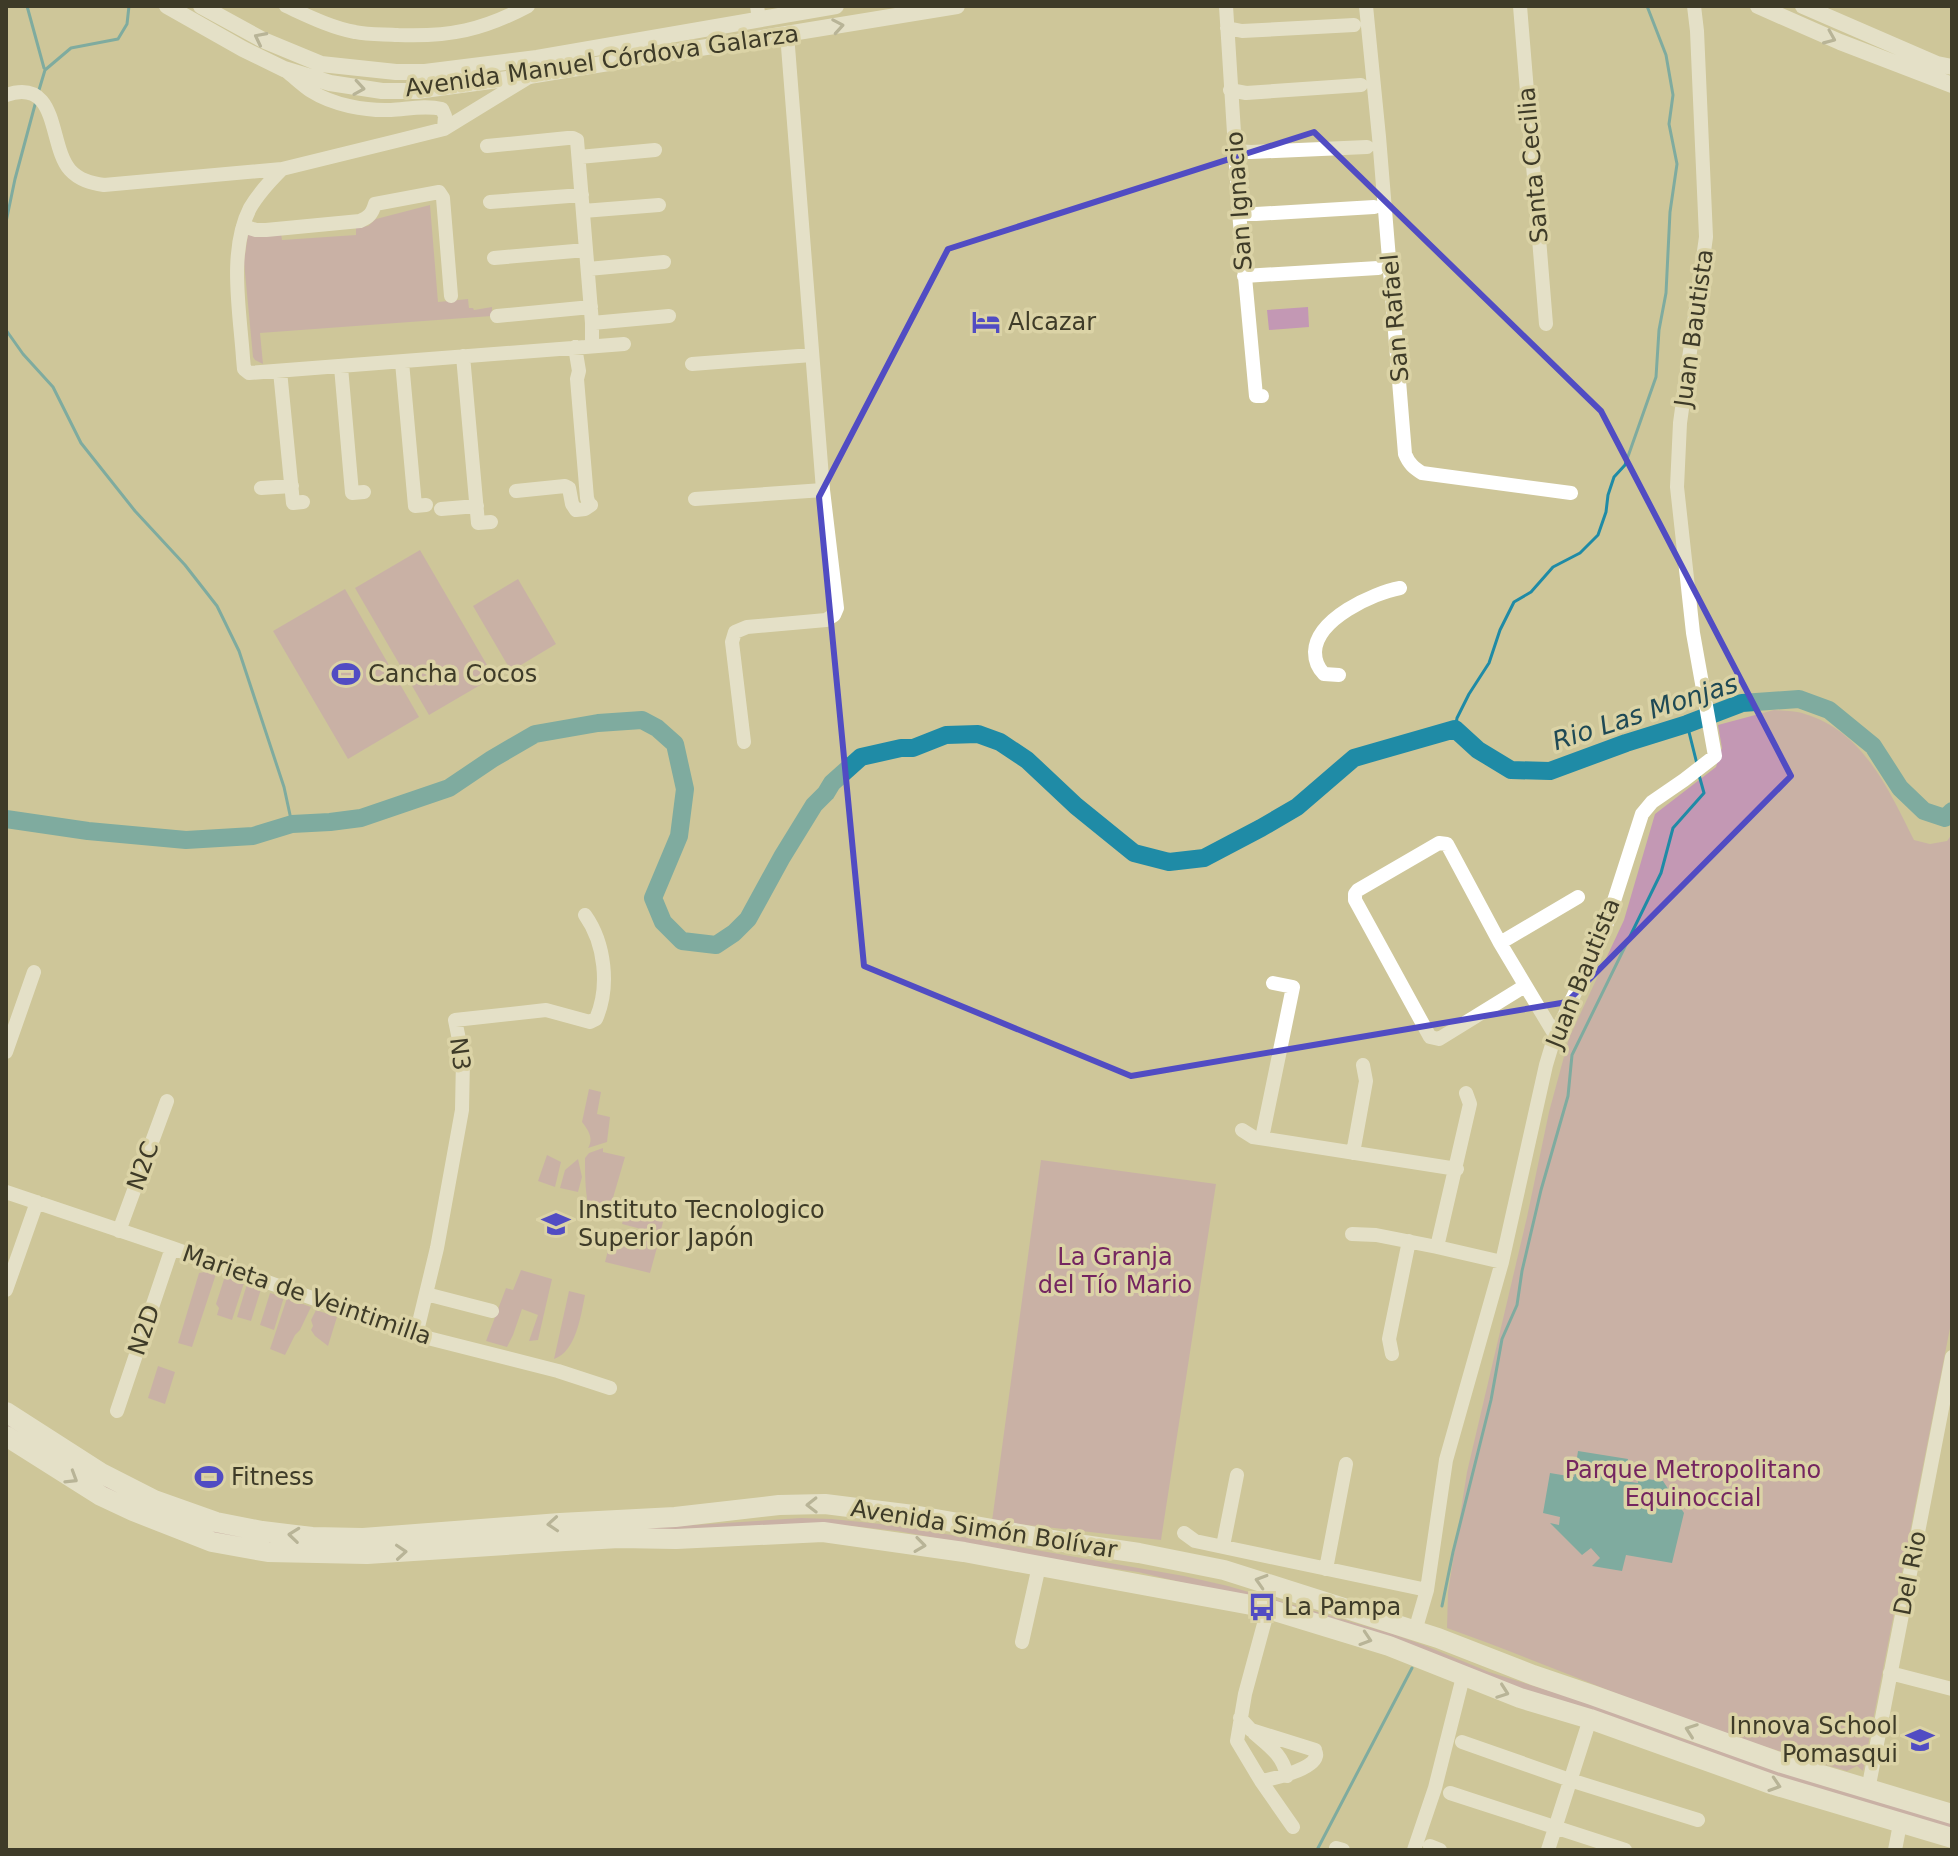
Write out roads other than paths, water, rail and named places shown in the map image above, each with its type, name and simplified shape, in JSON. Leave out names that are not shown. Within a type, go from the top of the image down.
[{"type":"highway","name":"Avenida Simón Bolívar","points":[[6,1412],[101,1473],[154,1500],[216,1522],[262,1531],[312,1537],[363,1538],[825,1504],[913,1515],[1147,1554],[1224,1570],[1415,1631],[1782,1763],[1952,1814]]},
{"type":"highway","name":"Avenida Simón Bolívar","points":[[6,1436],[118,1504],[212,1542],[268,1552],[367,1554],[619,1538],[676,1539],[823,1532],[964,1552],[1268,1609],[1389,1646],[1463,1677],[1774,1785],[1952,1838]]},
{"type":"main road","name":"Avenida Manuel Córdova Galarza","points":[[167,6],[284,69],[330,83],[382,91],[417,91],[529,76],[957,6]]},
{"type":"main road","name":"Avenida Manuel Córdova Galarza","points":[[201,6],[263,40],[321,64],[396,72],[425,72],[523,60],[700,29],[758,12],[836,6]]},
{"type":"main road","points":[[1758,6],[1840,42],[1952,85]]},
{"type":"main road","points":[[1803,6],[1937,64],[1952,67]]},
{"type":"main road","points":[[700,29],[696,38],[703,47]]},
{"type":"street","points":[[293,7],[357,33],[423,36],[470,30],[528,6]]},
{"type":"street","name":"San Ignacio","points":[[1226,6],[1244,276],[1259,396]]},
{"type":"street","name":"San Rafael","points":[[1366,6],[1405,454],[1414,468],[1422,473],[1571,493]]},
{"type":"street","name":"Santa Cecilia","points":[[1520,6],[1546,324]]},
{"type":"street","name":"Juan Bautista","points":[[1415,1631],[1427,1590],[1446,1460],[1502,1262],[1555,1035],[1604,932],[1642,814],[1652,802],[1715,756],[1693,633],[1677,473],[1680,423],[1706,237],[1695,7]]},
{"type":"street","points":[[1227,28],[1242,31],[1354,25]]},
{"type":"street","points":[[744,742],[732,642],[735,632],[742,628],[826,620],[834,615],[837,608],[823,490],[787,34]]},
{"type":"street","points":[[284,69],[310,91],[347,105],[377,111],[423,107],[442,109],[444,129]]},
{"type":"street","points":[[6,95],[27,93],[42,101],[48,109],[69,169],[88,182],[104,185],[282,169],[444,129],[529,76]]},
{"type":"street","points":[[1230,90],[1246,93],[1361,85]]},
{"type":"street","points":[[487,146],[577,140],[592,323],[592,341],[583,346]]},
{"type":"street","points":[[1235,151],[1367,147]]},
{"type":"street","points":[[579,157],[655,150]]},
{"type":"street","points":[[282,169],[255,200],[238,243],[244,369],[249,373],[624,344]]},
{"type":"street","points":[[243,226],[266,230],[360,221],[368,218],[375,204],[439,192],[443,198],[451,296]]},
{"type":"street","points":[[490,202],[582,195]]},
{"type":"street","points":[[583,211],[659,205]]},
{"type":"street","points":[[1239,212],[1256,214],[1374,207]]},
{"type":"street","points":[[494,258],[586,250]]},
{"type":"street","points":[[588,269],[664,262]]},
{"type":"street","points":[[1244,276],[1378,268]]},
{"type":"street","points":[[497,316],[591,307]]},
{"type":"street","points":[[592,323],[669,316]]},
{"type":"street","points":[[516,491],[565,486],[569,488],[576,510],[591,505],[585,483],[577,379],[583,346]]},
{"type":"street","points":[[692,364],[812,355]]},
{"type":"street","points":[[463,356],[478,523],[491,522]]},
{"type":"street","points":[[402,362],[415,506],[426,505]]},
{"type":"street","points":[[341,367],[352,493],[364,492]]},
{"type":"street","points":[[280,371],[293,503],[303,502]]},
{"type":"street","points":[[261,488],[292,486]]},
{"type":"street","points":[[695,499],[823,490]]},
{"type":"street","points":[[441,509],[477,506]]},
{"type":"street","points":[[1339,675],[1324,674],[1318,667],[1315,649],[1322,631],[1364,600],[1400,588]]},
{"type":"street","points":[[1525,986],[1439,1039],[1430,1037],[1355,900],[1355,894],[1439,843],[1447,844],[1500,943],[1555,1035]]},
{"type":"street","points":[[1500,943],[1578,897]]},
{"type":"street","name":"N3","points":[[416,1335],[462,1110],[463,1059],[455,1020],[546,1010],[590,1022],[596,1019],[600,1011],[604,963],[595,931],[585,915]]},
{"type":"street","points":[[6,1052],[34,972]]},
{"type":"street","points":[[1262,1138],[1293,987],[1273,983]]},
{"type":"street","points":[[1353,1153],[1366,1081],[1363,1065]]},
{"type":"street","points":[[1437,1247],[1470,1104],[1466,1093]]},
{"type":"street","name":"N2C","points":[[119,1231],[167,1101]]},
{"type":"street","points":[[1242,1130],[1253,1137],[1457,1169]]},
{"type":"street","name":"Marieta de Veintimilla","points":[[6,1192],[416,1335],[558,1371],[610,1388]]},
{"type":"street","points":[[6,1290],[37,1202]]},
{"type":"street","points":[[1352,1234],[1409,1241],[1502,1262]]},
{"type":"street","points":[[1392,1354],[1389,1339],[1409,1241]]},
{"type":"street","name":"N2D","points":[[117,1411],[172,1248]]},
{"type":"street","points":[[426,1294],[492,1311]]},
{"type":"street","name":"Del Rio","points":[[1868,1790],[1952,1357]]},
{"type":"street","points":[[1326,1569],[1346,1464]]},
{"type":"street","points":[[1223,1546],[1237,1475]]},
{"type":"street","points":[[1184,1533],[1195,1541],[1427,1590]]},
{"type":"street","points":[[1022,1642],[1039,1566]]},
{"type":"street","points":[[1268,1609],[1245,1694],[1237,1741],[1293,1827]]},
{"type":"street","points":[[1890,1673],[1952,1689]]},
{"type":"street","points":[[1414,1850],[1435,1788],[1463,1677]]},
{"type":"street","points":[[1240,1718],[1280,1756],[1287,1776]]},
{"type":"street","points":[[1548,1850],[1590,1719]]},
{"type":"street","points":[[1251,1730],[1315,1750],[1317,1755],[1315,1760],[1287,1776],[1261,1781]]},
{"type":"street","points":[[1462,1742],[1698,1820]]},
{"type":"street","points":[[1450,1793],[1625,1850]]},
{"type":"street","points":[[1895,1850],[1900,1824]]},
{"type":"water","points":[[1578,1451],[1628,1459],[1624,1481],[1638,1483],[1638,1478],[1663,1481],[1684,1513],[1672,1563],[1626,1555],[1622,1571],[1592,1566],[1600,1558],[1591,1548],[1582,1555],[1550,1523],[1559,1525],[1560,1517],[1543,1513],[1550,1473],[1574,1477]]},
{"type":"waterway","points":[[27,6],[44,68]]},
{"type":"waterway","points":[[39,90],[45,70],[71,48],[118,39],[127,24],[129,6]]},
{"type":"waterway","points":[[1455,729],[1469,694],[1489,663],[1514,602],[1531,592],[1553,567],[1580,553],[1598,535],[1614,477],[1625,465],[1656,377],[1677,164],[1669,124],[1673,95],[1666,55],[1647,6]]},
{"type":"waterway","points":[[6,222],[36,101]]},
{"type":"waterway","points":[[6,330],[53,387],[81,443],[217,606],[239,651],[284,787],[292,824]]},
{"type":"waterway","name":"Rio Las Monjas","points":[[6,819],[88,831],[186,840],[253,836],[292,824],[361,818],[449,788],[535,734],[598,723],[642,720],[675,744],[685,789],[679,836],[653,898],[663,922],[682,941],[716,945],[748,919],[814,805],[832,783],[861,757],[913,748],[946,735],[978,734],[1000,742],[1027,760],[1076,806],[1134,853],[1169,862],[1204,858],[1261,828],[1297,807],[1354,758],[1455,729],[1478,750],[1511,770],[1550,771],[1742,703],[1799,699],[1829,710],[1873,746],[1900,788],[1924,811],[1945,818],[1952,811]]},
{"type":"waterway","points":[[1687,724],[1697,764]]},
{"type":"waterway","points":[[1442,1606],[1491,1400],[1502,1339],[1517,1305],[1541,1190],[1568,1096],[1572,1055],[1661,873],[1673,828],[1704,793],[1699,775]]},
{"type":"waterway","points":[[1317,1850],[1412,1668]]},
{"type":"place","name":"Alcazar","points":[[986,322]]},
{"type":"place","name":"Cancha Cocos","points":[[346,674]]},
{"type":"place","name":"Instituto Tecnologico Superior Japón","points":[[556,1224]]},
{"type":"place","name":"Fitness","points":[[209,1477]]},
{"type":"place","name":"La Pampa","points":[[1262,1607]]},
{"type":"place","name":"Innova School Pomasqui","points":[[1920,1740]]},
{"type":"park label","name":"La Granja del Tío Mario","points":[[1115,1271]]},
{"type":"park label","name":"Parque Metropolitano Equinoccial","points":[[1693,1484]]}]
